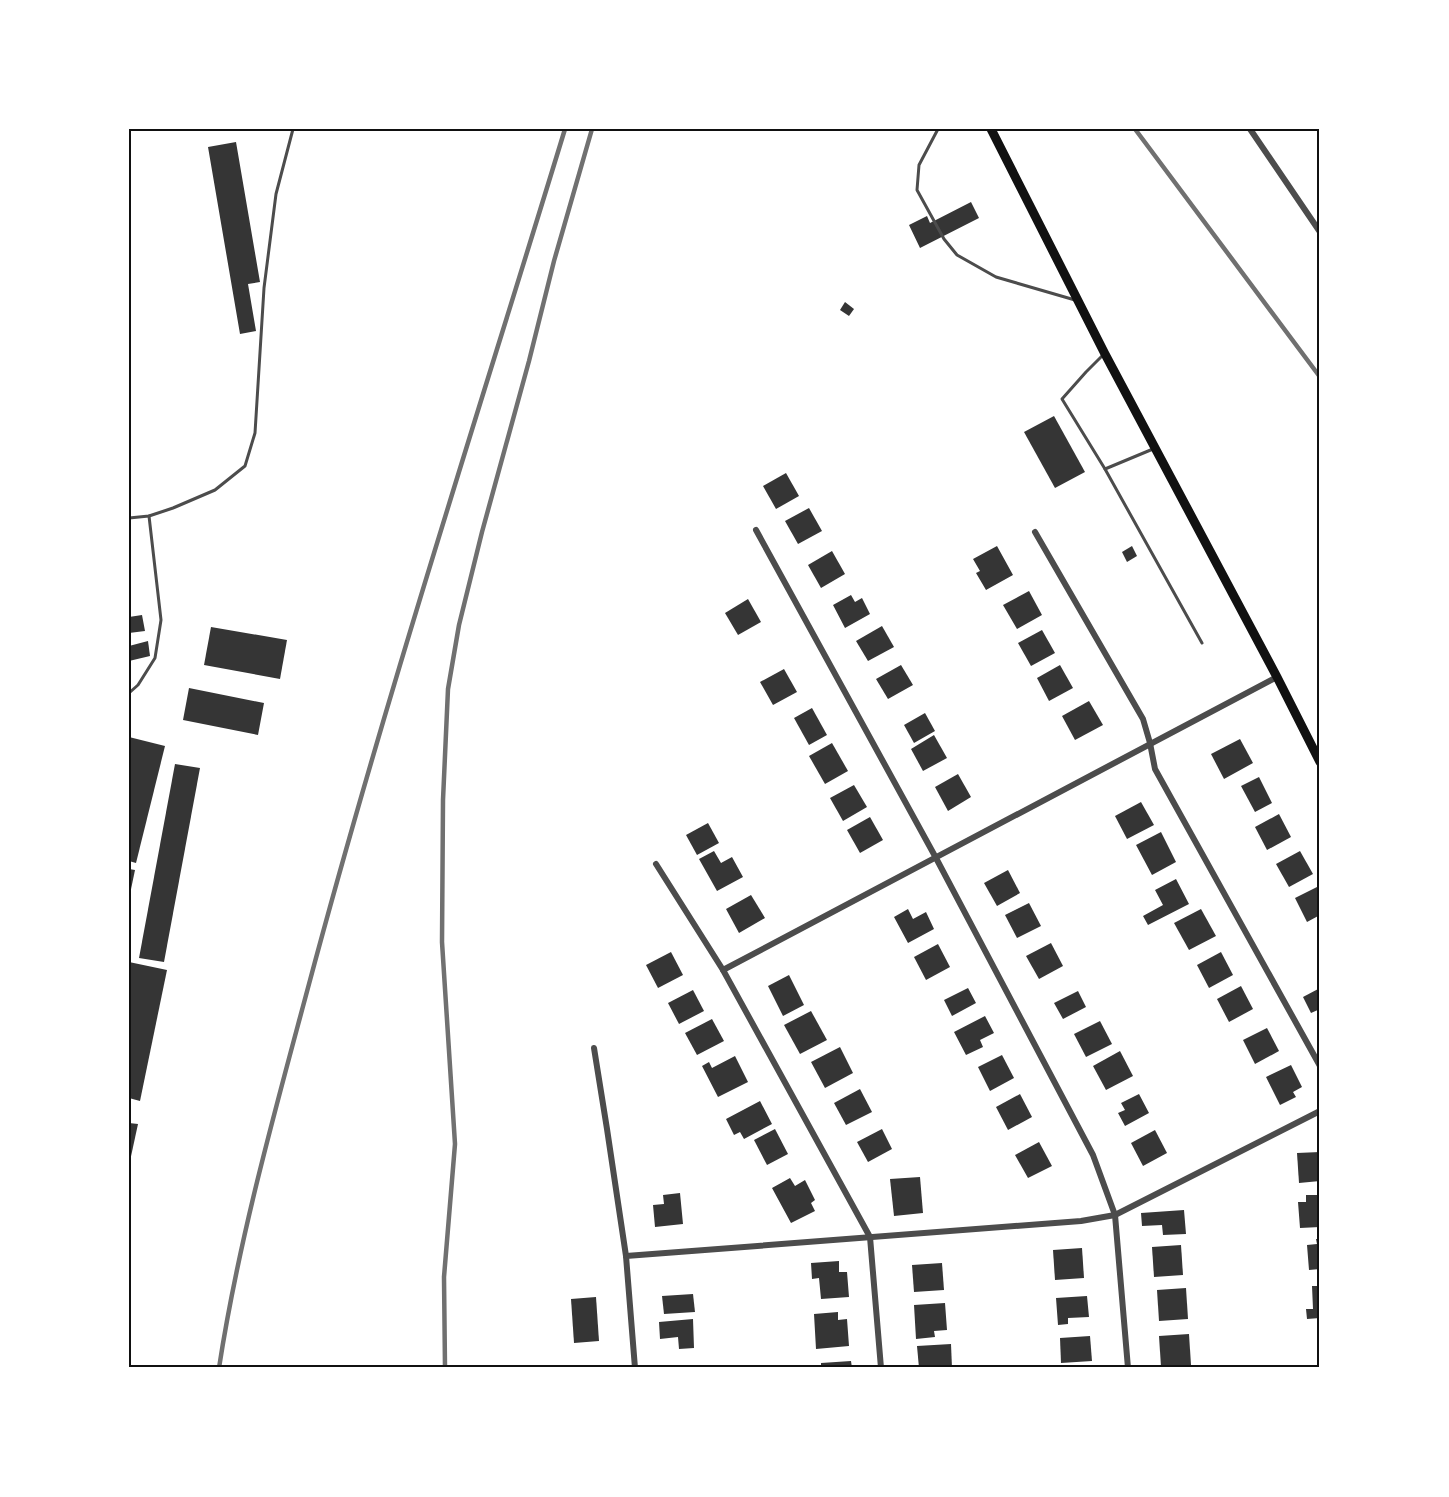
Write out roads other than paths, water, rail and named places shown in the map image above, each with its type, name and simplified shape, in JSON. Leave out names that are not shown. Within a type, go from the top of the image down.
[{"type":"main road","points":[[991,129],[1105,354],[1320,762]]},
{"type":"street","points":[[1250,129],[1320,232]]},
{"type":"street","points":[[756,530],[936,858],[1093,1155],[1115,1215],[1128,1368]]},
{"type":"street","points":[[1035,532],[1143,719],[1155,769],[1320,1066]]},
{"type":"street","points":[[723,970],[1277,677]]},
{"type":"street","points":[[657,864],[723,970],[870,1237],[881,1368]]},
{"type":"street","points":[[594,1048],[626,1256],[636,1368]]},
{"type":"street","points":[[626,1256],[1081,1221],[1115,1215],[1320,1111]]},
{"type":"lane","points":[[129,518],[149,516],[215,490],[245,466],[255,433],[264,288],[276,194],[293,129]]},
{"type":"lane","points":[[938,129],[920,165],[917,190],[944,239],[957,255],[996,277],[1077,300]]},
{"type":"lane","points":[[1105,354],[1062,399],[1106,469],[1202,643]]},
{"type":"lane","points":[[1106,469],[1155,448]]},
{"type":"lane","points":[[129,693],[138,685],[155,658],[161,620],[149,516]]},
{"type":"railway","points":[[219,1368],[227,1319],[259,1175],[339,876],[433,555],[565,129]]},
{"type":"railway","points":[[445,1368],[444,1277],[455,1144],[442,942],[443,800],[448,689],[459,625],[482,532],[554,261],[592,129]]},
{"type":"railway","points":[[1135,129],[1320,377]]}]
